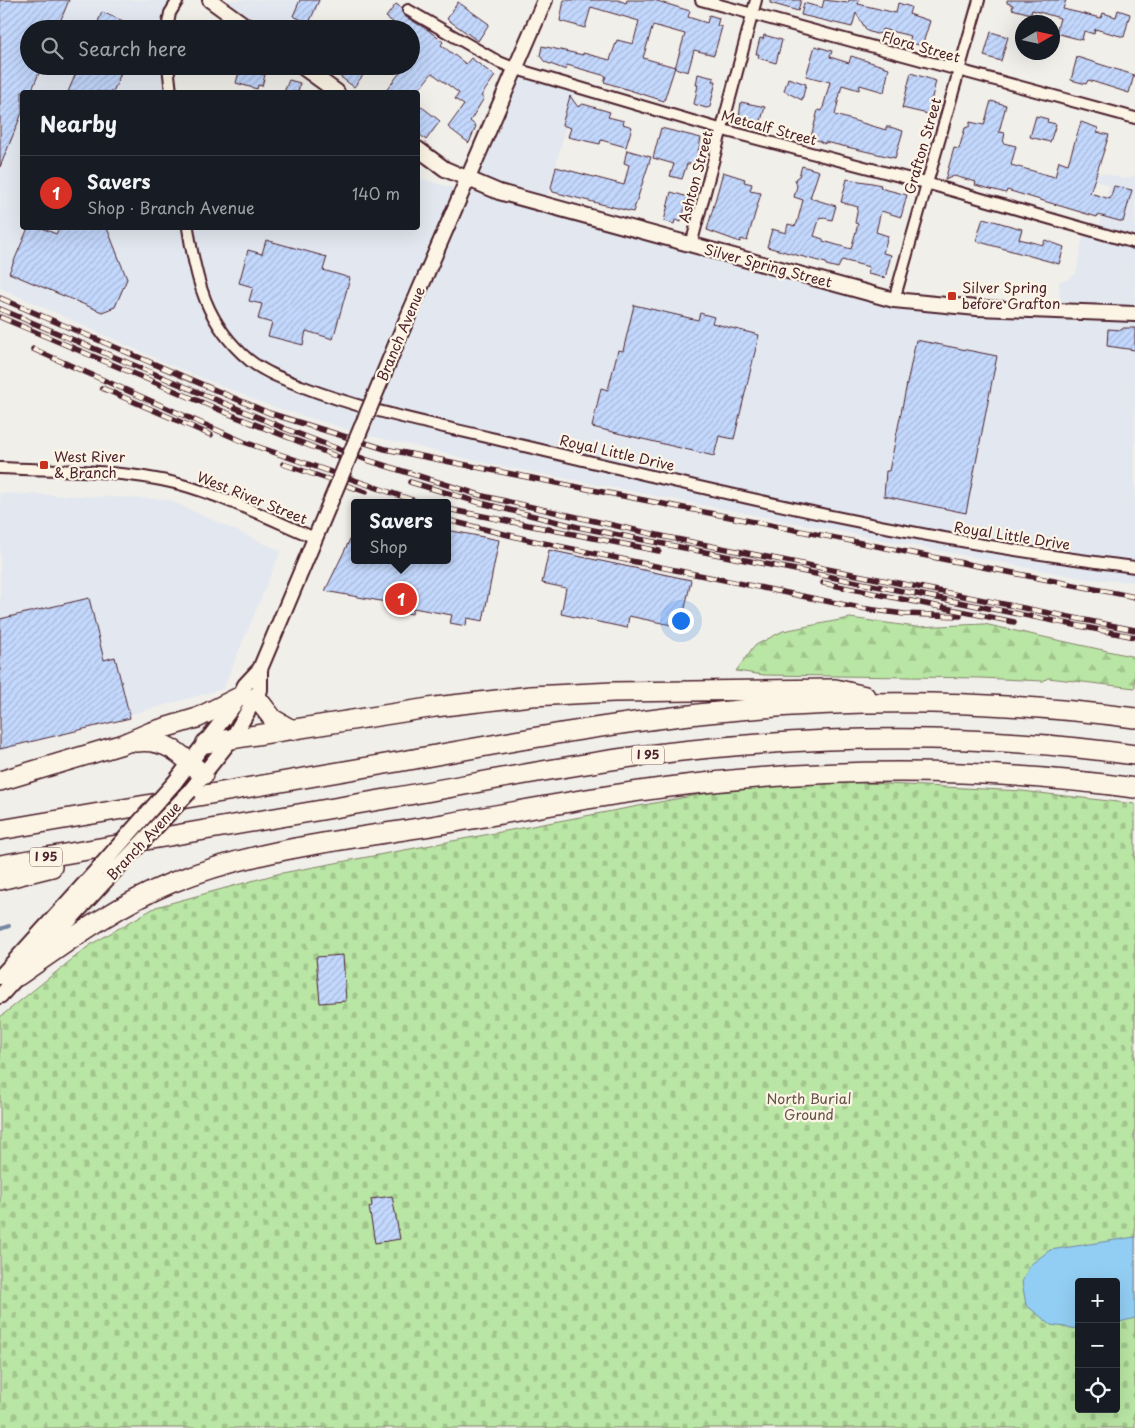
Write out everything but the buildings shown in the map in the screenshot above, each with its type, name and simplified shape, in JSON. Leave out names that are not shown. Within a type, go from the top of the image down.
[{"type":"highway","points":[[206,743],[449,705],[573,693],[835,689],[890,703]]},
{"type":"highway","points":[[0,781],[123,744],[151,732],[202,716],[247,697],[272,719],[292,730]]},
{"type":"highway","points":[[0,830],[642,721],[785,706],[890,703],[1000,705],[1135,718]]},
{"type":"highway","name":"I 95","points":[[0,865],[529,774],[698,750],[798,741],[945,739],[1091,748],[1135,754]]},
{"type":"highway","points":[[123,744],[150,741],[165,744],[197,769]]},
{"type":"highway","points":[[9,977],[102,918],[156,890],[217,868],[291,850],[654,789],[771,777],[882,771],[981,773],[1135,788]]},
{"type":"highway","points":[[0,880],[167,836]]},
{"type":"main road","points":[[210,0],[238,20]]},
{"type":"main road","name":"Branch Avenue","points":[[0,996],[9,977],[97,870],[174,782],[197,769],[231,739],[247,697],[245,685],[260,669],[446,226],[468,180],[545,0]]},
{"type":"main road","points":[[314,75],[334,90]]},
{"type":"main road","name":"Silver Spring Street","points":[[420,154],[468,180],[571,213],[734,255],[894,300],[977,308],[1135,314]]},
{"type":"main road","name":"Branch Avenue","points":[[9,977],[109,877],[190,791],[206,743],[247,697]]},
{"type":"street","points":[[169,20],[170,13],[178,0]]},
{"type":"street","name":"Flora Street","points":[[700,0],[1135,118]]},
{"type":"street","name":"Ashton Street","points":[[691,245],[756,0]]},
{"type":"street","name":"Grafton Street","points":[[894,300],[979,0]]},
{"type":"street","name":"Metcalf Street","points":[[408,10],[498,62],[516,70],[723,130],[926,183],[1135,244]]},
{"type":"street","points":[[169,75],[171,90]]},
{"type":"street","name":"Royal Little Drive","points":[[188,230],[194,270],[200,290],[208,308],[225,336],[249,360],[272,375],[327,396],[396,415],[781,506],[1013,551],[1135,567]]},
{"type":"street","name":"West River Street","points":[[0,468],[108,474],[178,484],[215,496],[315,538]]},
{"type":"shaded area","points":[[0,0],[172,0],[167,20],[20,20],[20,75],[165,75],[167,90],[20,90],[20,230],[420,230],[420,179],[461,190],[511,74],[575,92],[546,203],[886,298],[1060,311],[1059,281],[1067,280],[1076,273],[1084,231],[1098,233],[1109,186],[1097,181],[1093,174],[1103,173],[1125,179],[1135,175],[1135,582],[1086,579],[490,464],[362,434],[270,406],[168,364],[0,288]]},
{"type":"shaded area","points":[[204,0],[321,0],[313,20],[232,20]]},
{"type":"shaded area","points":[[0,493],[167,499],[281,551],[223,689],[0,751]]},
{"type":"green space","points":[[850,618],[916,627],[984,624],[1135,657],[1135,688],[1048,678],[1043,681],[981,678],[764,675],[736,671],[754,646],[783,631]]},
{"type":"green space","name":"North Burial Ground","points":[[847,782],[1022,791],[1135,804],[1135,1428],[0,1428],[0,1017],[90,945],[156,907],[277,874],[729,789]]},
{"type":"water","points":[[1135,1237],[1135,1318],[1120,1322],[1120,1278],[1075,1278],[1075,1328],[1051,1325],[1026,1305],[1022,1282],[1030,1265],[1050,1250]]},
{"type":"waterway","points":[[0,929],[9,926]]},
{"type":"railway","points":[[0,298],[269,413],[385,449],[1135,597]]},
{"type":"railway","points":[[0,309],[286,429],[367,460],[483,496],[666,537],[1135,630]]},
{"type":"railway","points":[[0,317],[239,418],[351,462]]},
{"type":"railway","points":[[33,349],[244,442],[409,499]]},
{"type":"railway","points":[[102,388],[211,435]]},
{"type":"railway","points":[[283,464],[366,492]]},
{"type":"railway","points":[[410,482],[481,503],[578,527],[1135,637]]},
{"type":"railway","points":[[451,510],[659,551]]},
{"type":"railway","points":[[451,521],[529,540],[860,608],[904,614],[960,616]]},
{"type":"railway","points":[[823,583],[1014,622]]},
{"type":"place","name":"Silver Spring before Grafton","points":[[952,296]]},
{"type":"place","name":"West River & Branch","points":[[44,465]]},
{"type":"place","name":"Savers","points":[[401,599]]}]
